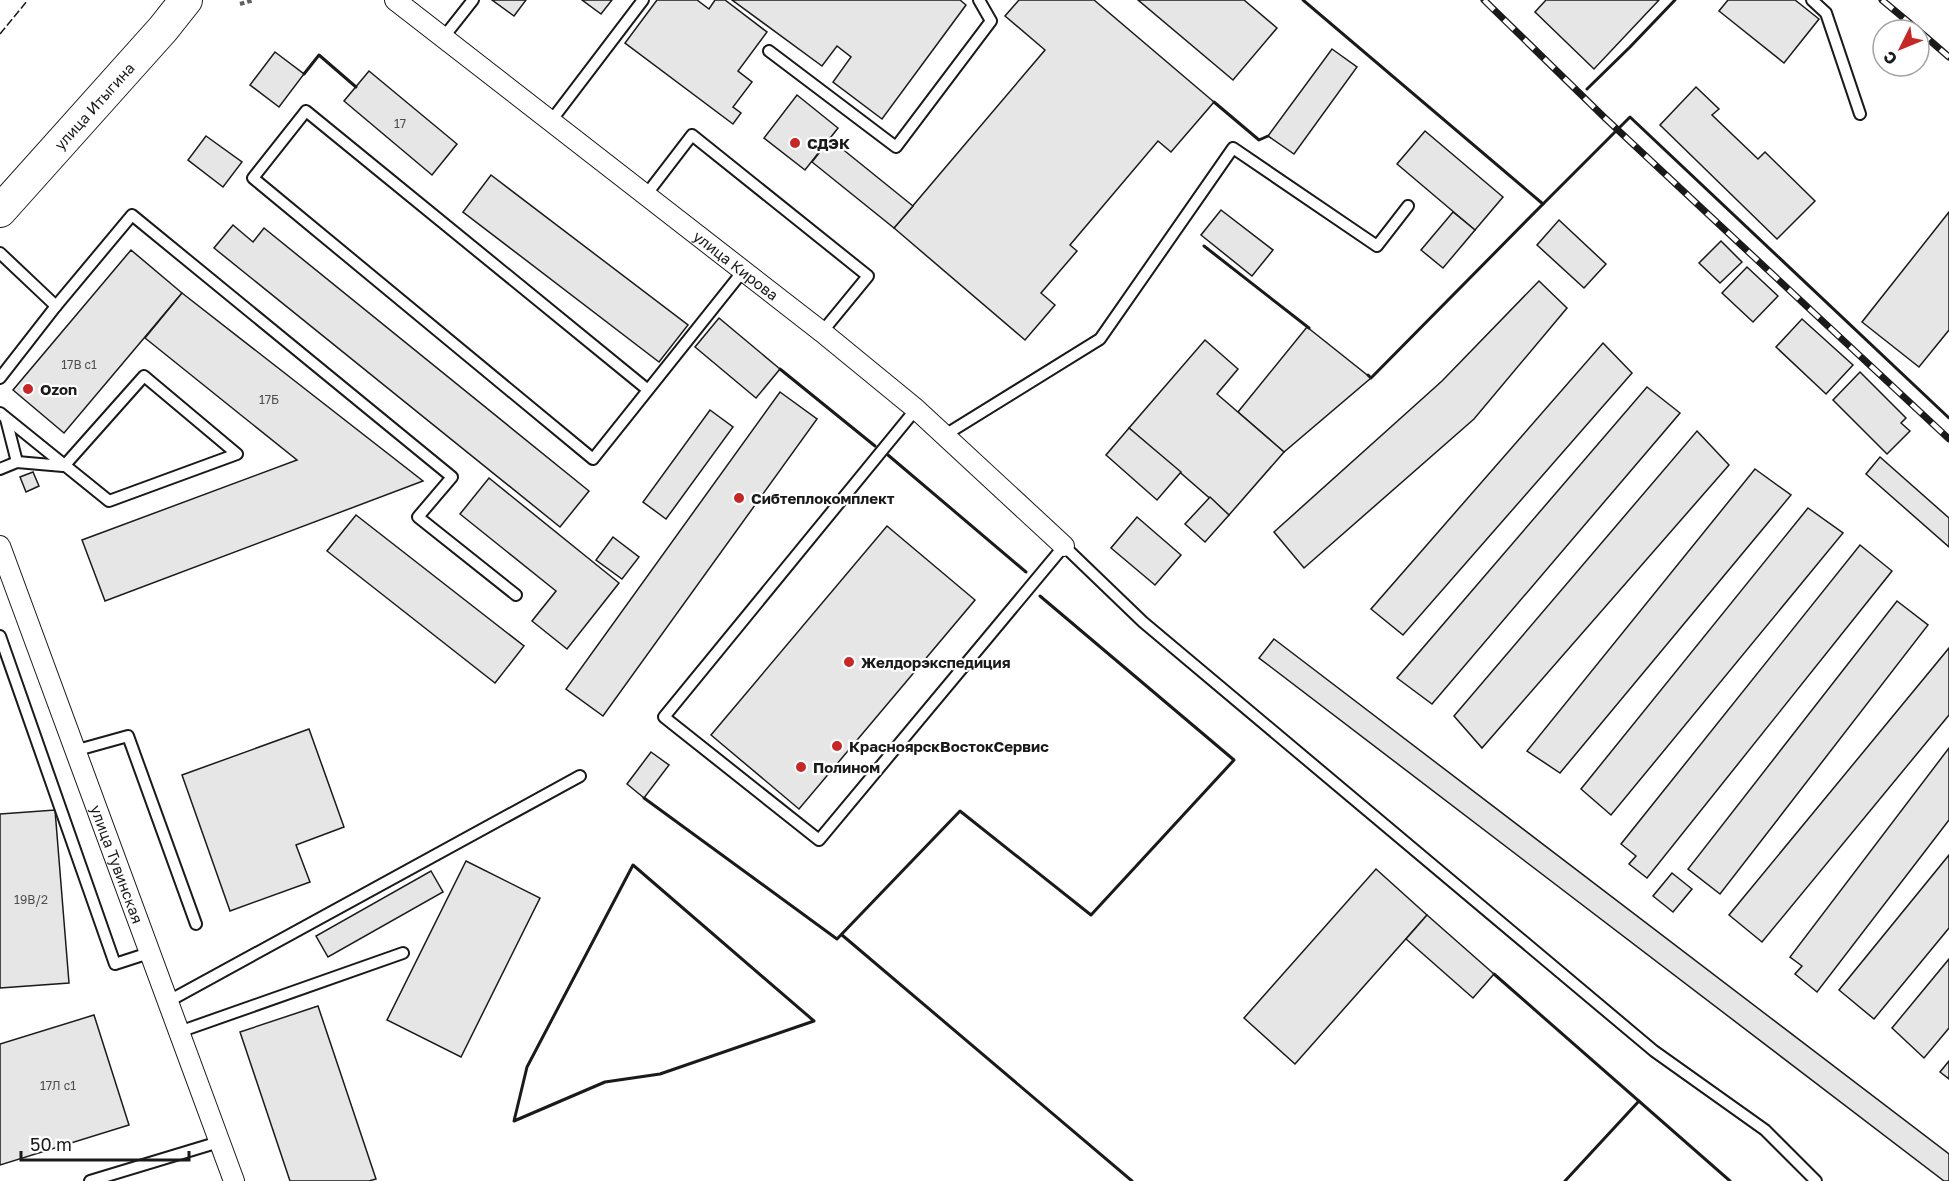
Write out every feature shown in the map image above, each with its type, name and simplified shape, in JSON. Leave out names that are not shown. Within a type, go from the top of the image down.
[{"type":"main road","name":"улица Итыгина","points":[[0,211],[163,29],[186,0]]},
{"type":"street","name":"улица Кирова","points":[[395,0],[822,332],[916,409],[1064,546]]},
{"type":"street","name":"улица Тувинская","points":[[2,560],[234,1181]]},
{"type":"lane","points":[[443,38],[473,0]]},
{"type":"lane","points":[[551,121],[643,0]]},
{"type":"lane","points":[[769,51],[896,147],[991,21],[979,0]]},
{"type":"lane","points":[[1812,0],[1826,13],[1860,114]]},
{"type":"lane","points":[[648,390],[306,111],[253,178],[594,459],[743,271]]},
{"type":"lane","points":[[646,195],[692,135],[868,276],[822,332]]},
{"type":"lane","points":[[945,435],[1100,339],[1233,148],[1377,246],[1408,206]]},
{"type":"lane","points":[[0,378],[132,215],[452,477],[418,517],[516,595]]},
{"type":"lane","points":[[0,253],[56,306]]},
{"type":"lane","points":[[3,416],[64,466],[109,501],[237,454],[144,376],[64,466]]},
{"type":"lane","points":[[916,409],[664,717],[819,840],[1064,546],[1143,622],[1654,1051],[1765,1130],[1811,1179]]},
{"type":"lane","points":[[3,416],[17,462]]},
{"type":"lane","points":[[0,469],[17,462],[64,466]]},
{"type":"lane","points":[[0,636],[115,964],[149,953]]},
{"type":"lane","points":[[74,751],[128,736],[196,924]]},
{"type":"lane","points":[[167,1002],[580,776]]},
{"type":"lane","points":[[179,1032],[404,953]]},
{"type":"lane","points":[[90,1181],[219,1142]]},
{"type":"path","points":[[240,4],[254,0]]},
{"type":"building","points":[[492,0],[526,0],[514,16]]},
{"type":"building","points":[[582,0],[612,0],[601,14]]},
{"type":"building","points":[[657,0],[697,0],[709,9],[715,0],[725,0],[767,32],[738,71],[752,82],[733,107],[741,113],[733,124],[625,43]]},
{"type":"building","points":[[732,0],[960,0],[966,5],[882,119],[833,82],[851,57],[837,46],[822,66]]},
{"type":"building","points":[[1019,0],[1094,0],[1214,102],[1171,152],[1158,141],[1070,245],[1077,251],[1041,293],[1055,305],[1025,340],[894,228],[1045,50],[1005,16]]},
{"type":"building","points":[[1138,0],[1244,0],[1277,28],[1233,80]]},
{"type":"building","points":[[1546,0],[1659,0],[1594,69],[1535,12]]},
{"type":"building","points":[[1728,0],[1795,0],[1819,19],[1784,63],[1719,11]]},
{"type":"building","points":[[1332,49],[1357,67],[1294,154],[1268,136]]},
{"type":"building","points":[[275,52],[304,74],[279,107],[250,85]]},
{"type":"building","points":[[369,71],[457,144],[432,175],[344,101]]},
{"type":"building","points":[[1696,87],[1719,109],[1712,115],[1758,159],[1765,152],[1815,201],[1777,239],[1660,125]]},
{"type":"building","points":[[797,95],[838,128],[805,170],[764,138]]},
{"type":"building","points":[[1425,131],[1503,197],[1475,230],[1397,164]]},
{"type":"building","points":[[206,136],[242,162],[223,187],[188,160]]},
{"type":"building","points":[[830,139],[913,206],[894,228],[812,162]]},
{"type":"building","points":[[491,175],[688,325],[659,362],[463,212]]},
{"type":"building","points":[[1221,210],[1273,250],[1252,276],[1201,235]]},
{"type":"building","points":[[1453,212],[1475,230],[1443,268],[1421,250]]},
{"type":"building","points":[[1949,212],[1949,330],[1919,367],[1862,322]]},
{"type":"building","points":[[1559,220],[1606,264],[1584,288],[1537,245]]},
{"type":"building","points":[[233,225],[253,242],[264,228],[589,491],[560,527],[214,248]]},
{"type":"building","points":[[1721,241],[1742,262],[1720,283],[1699,263]]},
{"type":"building","points":[[131,250],[182,293],[64,433],[13,390]]},
{"type":"building","points":[[1747,267],[1778,296],[1753,322],[1722,293]]},
{"type":"building","points":[[1539,281],[1567,308],[1474,419],[1304,568],[1274,532],[1442,381]]},
{"type":"building","points":[[182,293],[423,481],[105,601],[82,540],[297,460],[145,338]]},
{"type":"building","points":[[719,318],[780,369],[756,398],[695,347]]},
{"type":"building","points":[[1802,319],[1853,365],[1826,394],[1776,347]]},
{"type":"building","points":[[1307,327],[1371,378],[1284,452],[1238,412]]},
{"type":"building","points":[[1205,340],[1238,369],[1217,394],[1284,452],[1229,515],[1129,428]]},
{"type":"building","points":[[1603,343],[1632,373],[1403,635],[1371,609]]},
{"type":"building","points":[[1860,372],[1906,418],[1901,423],[1910,431],[1887,454],[1833,400]]},
{"type":"building","points":[[1647,387],[1680,413],[1432,704],[1397,678]]},
{"type":"building","points":[[780,392],[817,419],[603,716],[566,689]]},
{"type":"building","points":[[710,410],[733,427],[666,519],[643,502]]},
{"type":"building","points":[[1129,428],[1181,472],[1157,500],[1106,455]]},
{"type":"building","points":[[1697,431],[1729,465],[1482,748],[1454,716]]},
{"type":"building","points":[[1880,457],[1949,518],[1949,547],[1866,474]]},
{"type":"building","points":[[1755,469],[1791,495],[1560,773],[1527,751]]},
{"type":"building","points":[[33,472],[39,486],[26,492],[20,477]]},
{"type":"building","points":[[489,478],[619,583],[567,649],[532,621],[556,591],[460,514]]},
{"type":"building","points":[[1210,497],[1229,515],[1205,542],[1185,524]]},
{"type":"building","points":[[1808,508],[1843,533],[1611,815],[1581,789]]},
{"type":"building","points":[[356,515],[524,646],[495,683],[327,551]]},
{"type":"building","points":[[1137,517],[1181,555],[1155,585],[1111,548]]},
{"type":"building","points":[[887,526],[975,600],[799,809],[711,735]]},
{"type":"building","points":[[613,537],[639,557],[622,579],[596,560]]},
{"type":"building","points":[[1860,545],[1892,571],[1647,878],[1629,864],[1636,856],[1621,844]]},
{"type":"building","points":[[1897,601],[1928,625],[1720,894],[1688,869]]},
{"type":"building","points":[[1274,639],[1949,1154],[1949,1181],[1944,1181],[1259,658]]},
{"type":"building","points":[[1949,648],[1949,715],[1762,942],[1729,915]]},
{"type":"building","points":[[309,729],[344,827],[296,845],[310,882],[230,911],[182,775]]},
{"type":"building","points":[[1949,748],[1949,820],[1817,992],[1795,974],[1802,966],[1790,957]]},
{"type":"building","points":[[651,752],[669,765],[644,798],[627,784]]},
{"type":"building","points":[[55,810],[69,983],[0,988],[0,814]]},
{"type":"building","points":[[1949,855],[1949,928],[1874,1019],[1839,990]]},
{"type":"building","points":[[466,861],[540,898],[461,1057],[387,1020]]},
{"type":"building","points":[[1376,869],[1427,915],[1295,1064],[1244,1018]]},
{"type":"building","points":[[431,871],[443,892],[328,957],[316,936]]},
{"type":"building","points":[[1672,873],[1692,889],[1673,912],[1653,896]]},
{"type":"building","points":[[1427,915],[1494,974],[1473,998],[1406,939]]},
{"type":"building","points":[[1949,959],[1949,1028],[1924,1058],[1892,1028]]},
{"type":"building","points":[[318,1006],[376,1179],[369,1181],[290,1181],[240,1032]]},
{"type":"building","points":[[94,1015],[129,1125],[0,1165],[0,1044]]},
{"type":"building","points":[[1949,1061],[1949,1079],[1940,1072]]},
{"type":"railway","points":[[1484,0],[1605,118],[1949,439]]},
{"type":"railway","points":[[1882,0],[1904,18]]},
{"type":"railway","points":[[1931,41],[1949,57]]},
{"type":"fence","points":[[0,34],[28,0]]},
{"type":"wall","points":[[1303,0],[1543,204],[1630,117],[1949,418]]},
{"type":"wall","points":[[1587,89],[1675,0]]},
{"type":"wall","points":[[304,74],[319,55],[356,87]]},
{"type":"wall","points":[[1214,102],[1259,140],[1268,136]]},
{"type":"wall","points":[[1368,375],[1371,378],[1543,204]]},
{"type":"wall","points":[[1204,246],[1309,328]]},
{"type":"wall","points":[[780,369],[875,446]]},
{"type":"wall","points":[[888,455],[1026,572]]},
{"type":"wall","points":[[644,798],[837,939],[960,811],[1091,915],[1234,760],[1040,596]]},
{"type":"wall","points":[[633,865],[814,1021],[660,1074],[605,1082],[514,1121],[527,1067],[633,865]]},
{"type":"wall","points":[[842,935],[1132,1181]]},
{"type":"wall","points":[[1494,974],[1730,1181]]},
{"type":"wall","points":[[1565,1181],[1639,1101]]},
{"type":"place","name":"СДЭК","points":[[795,143]]},
{"type":"place","name":"Ozon","points":[[28,389]]},
{"type":"place","name":"Сибтеплокомплект","points":[[739,498]]},
{"type":"place","name":"Желдорэкспедиция","points":[[849,662]]},
{"type":"place","name":"КрасноярскВостокСервис","points":[[837,746]]},
{"type":"place","name":"Полином","points":[[801,767]]}]
